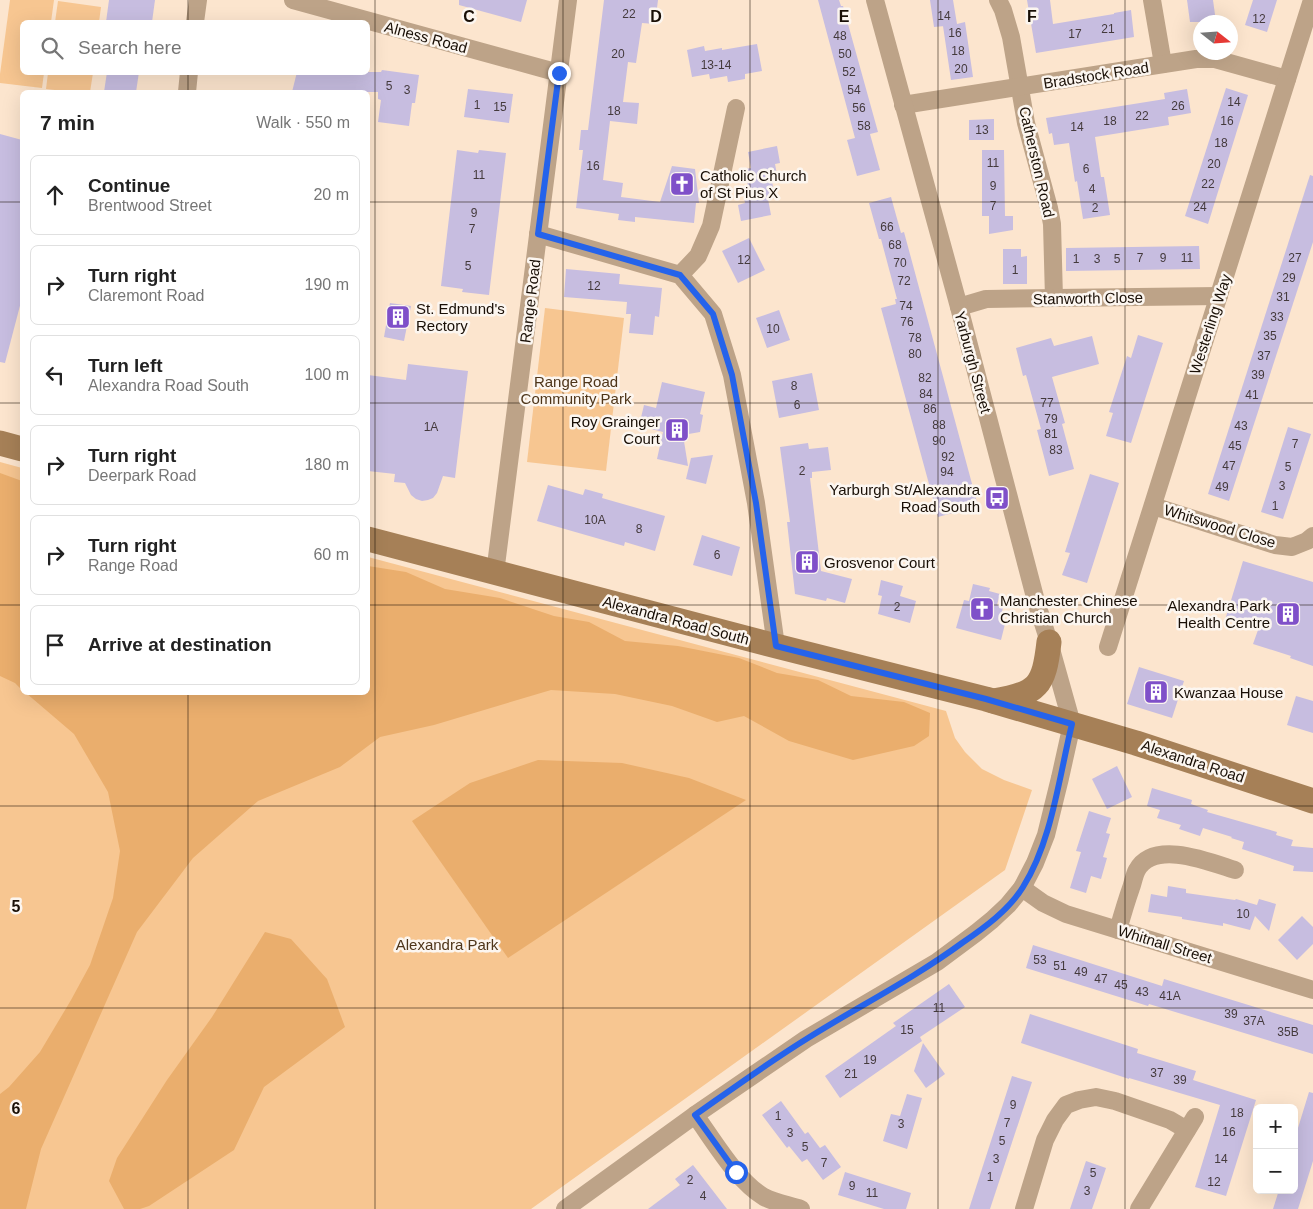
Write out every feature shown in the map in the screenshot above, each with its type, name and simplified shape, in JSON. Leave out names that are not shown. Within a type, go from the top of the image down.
[{"type":"street","points":[[195,20],[198,0]]},
{"type":"street","name":"Alness Road","points":[[293,0],[366,20]]},
{"type":"street","name":"Range Road","points":[[495,573],[568,0]]},
{"type":"street","name":"Yarburgh Street","points":[[875,0],[959,307],[1036,601],[1072,724]]},
{"type":"street","name":"Catherston Road","points":[[998,0],[1011,37],[1026,123],[1049,208],[1052,224],[1054,298]]},
{"type":"street","points":[[1152,0],[1163,64]]},
{"type":"street","name":"Westerling Way","points":[[1108,647],[1287,79],[1312,6]]},
{"type":"street","name":"Alness Road","points":[[370,21],[559,73]]},
{"type":"street","name":"Bradstock Road","points":[[903,105],[1196,59],[1215,59],[1287,79]]},
{"type":"street","points":[[187,90],[189,75]]},
{"type":"street","points":[[680,275],[698,256],[711,226],[736,108]]},
{"type":"street","points":[[538,234],[680,275],[713,314],[732,375],[756,503],[776,646]]},
{"type":"street","name":"Stanworth Close","points":[[959,307],[986,299],[1219,296]]},
{"type":"street","points":[[0,443],[20,448]]},
{"type":"street","name":"Whitswood Close","points":[[1153,506],[1275,545],[1292,547],[1307,541],[1313,536]]},
{"type":"street","name":"Alexandra Road South","points":[[370,540],[993,701],[1072,724]]},
{"type":"street","points":[[993,701],[1012,698],[1035,688],[1043,676],[1049,642]]},
{"type":"street","points":[[564,1209],[695,1115],[806,1039],[937,962],[976,933],[1008,905],[1022,888],[1036,863],[1046,835],[1072,724]]},
{"type":"street","name":"Alexandra Road","points":[[1072,724],[1313,801]]},
{"type":"street","points":[[1118,930],[1136,870],[1145,860],[1155,856],[1170,854],[1188,856],[1235,870]]},
{"type":"street","name":"Whitnall Street","points":[[1022,888],[1043,903],[1066,914],[1313,990]]},
{"type":"street","points":[[1024,1209],[1045,1140],[1055,1120],[1066,1105],[1096,1097],[1115,1101],[1170,1120],[1191,1123],[1139,1209]]},
{"type":"street","points":[[695,1115],[736,1172],[763,1204],[801,1209]]},
{"type":"green space","points":[[10,0],[54,0],[51,20],[20,20],[20,75],[44,75],[42,88],[0,83]]},
{"type":"green space","points":[[58,1],[101,7],[99,20],[55,20]]},
{"type":"green space","points":[[48,75],[93,75],[90,90],[46,89]]},
{"type":"green space","name":"Range Road Community Park","points":[[545,308],[624,318],[606,471],[527,462]]},
{"type":"green space","name":"Alexandra Park","points":[[0,462],[20,467],[20,695],[370,695],[370,558],[946,711],[955,738],[965,752],[982,769],[1004,780],[1032,790],[1005,870],[531,1209],[0,1209]]},
{"type":"shaded area","points":[[0,473],[20,480],[20,688],[15,683],[0,676]]},
{"type":"shaded area","points":[[370,566],[406,572],[445,589],[500,598],[554,616],[589,622],[625,641],[678,646],[739,658],[777,673],[818,680],[851,696],[904,702],[930,713],[929,736],[914,746],[853,760],[789,741],[744,716],[717,722],[672,706],[615,694],[551,690],[434,725],[380,737],[340,767],[258,801],[193,858],[137,932],[41,1149],[26,1209],[0,1209],[0,1094],[9,1087],[40,1052],[71,1000],[90,965],[113,898],[120,851],[108,792],[74,734],[28,695],[370,695]]},
{"type":"shaded area","points":[[538,760],[622,763],[689,778],[746,800],[508,958],[412,821],[470,783]]},
{"type":"shaded area","points":[[265,932],[291,939],[327,979],[345,1027],[264,1087],[234,1150],[149,1206],[140,1209],[124,1209],[109,1181],[117,1158],[167,1080],[212,1017]]},
{"type":"building","points":[[109,0],[155,0],[152,20],[106,20]]},
{"type":"building","points":[[459,0],[527,0],[521,22],[459,5]]},
{"type":"building","points":[[604,0],[658,0],[655,24],[642,23],[636,63],[628,62],[623,102],[639,103],[637,124],[610,121],[603,180],[623,183],[621,197],[660,202],[672,166],[695,169],[699,203],[696,203],[694,223],[635,217],[635,222],[618,220],[619,214],[576,208],[583,150],[579,150],[581,130],[588,130]]},
{"type":"building","points":[[818,0],[839,0],[841,6],[843,6],[878,132],[870,134],[880,170],[857,176],[847,140],[855,138]]},
{"type":"building","points":[[930,0],[953,0],[957,24],[965,22],[973,77],[951,80],[943,26],[934,27]]},
{"type":"building","points":[[1027,0],[1050,0],[1053,24],[1131,10],[1134,37],[1036,53]]},
{"type":"building","points":[[1187,0],[1213,0],[1215,15],[1193,15],[1193,22],[1190,22]]},
{"type":"building","points":[[1253,0],[1277,0],[1267,32],[1245,25]]},
{"type":"building","points":[[757,44],[762,71],[745,74],[745,79],[728,82],[727,76],[710,79],[709,74],[692,77],[687,50],[704,46],[705,51],[722,48],[722,50]]},
{"type":"building","points":[[382,70],[419,75],[409,126],[378,122],[381,100],[378,99],[378,92],[370,92],[370,90],[292,90],[296,75],[370,75],[370,72],[381,72]]},
{"type":"building","points":[[107,75],[139,75],[136,90],[104,90]]},
{"type":"building","points":[[1226,88],[1248,95],[1208,224],[1185,216]]},
{"type":"building","points":[[468,89],[513,94],[509,123],[464,117]]},
{"type":"building","points":[[1187,89],[1191,113],[1168,117],[1169,125],[1095,137],[1101,177],[1104,177],[1110,215],[1083,219],[1069,143],[1054,145],[1052,133],[1049,134],[1046,118],[1165,99],[1164,93]]},
{"type":"building","points":[[994,119],[994,140],[969,140],[969,120]]},
{"type":"building","points":[[0,134],[20,139],[20,306],[5,363],[0,362]]},
{"type":"building","points":[[777,146],[780,163],[775,164],[778,180],[772,181],[775,198],[768,199],[771,215],[741,221],[738,205],[745,203],[742,187],[748,186],[745,169],[751,168],[748,152]]},
{"type":"building","points":[[457,150],[478,153],[479,150],[506,153],[489,295],[462,292],[463,289],[441,286]]},
{"type":"building","points":[[982,150],[1004,150],[1005,216],[1013,216],[1013,230],[989,234],[989,216],[982,216]]},
{"type":"building","points":[[1310,175],[1313,176],[1313,242],[1229,501],[1208,494]]},
{"type":"building","points":[[891,197],[901,233],[904,232],[978,506],[938,517],[881,308],[896,304],[895,299],[897,299],[869,203]]},
{"type":"building","points":[[749,238],[765,270],[738,283],[722,251]]},
{"type":"building","points":[[1199,246],[1200,269],[1066,271],[1066,248]]},
{"type":"building","points":[[1003,249],[1021,249],[1021,257],[1027,256],[1027,284],[1003,284]]},
{"type":"building","points":[[566,269],[620,274],[619,284],[662,288],[659,317],[655,316],[653,335],[629,333],[631,314],[626,314],[627,302],[564,297]]},
{"type":"building","name":"St. Edmund's Rectory","points":[[390,303],[411,306],[404,341],[384,337]]},
{"type":"building","points":[[779,310],[790,340],[767,348],[756,318]]},
{"type":"building","points":[[1138,335],[1163,343],[1131,443],[1106,436],[1113,413],[1109,412],[1127,356],[1131,358]]},
{"type":"building","points":[[1092,336],[1099,364],[1052,377],[1065,423],[1062,424],[1074,469],[1049,476],[1037,430],[1041,429],[1026,375],[1023,376],[1016,348],[1051,338],[1054,346]]},
{"type":"building","points":[[408,364],[468,371],[455,478],[443,476],[437,493],[433,498],[422,501],[411,495],[405,483],[394,482],[395,474],[370,471],[370,375],[406,380]]},
{"type":"building","points":[[812,373],[819,410],[779,418],[772,381]]},
{"type":"building","name":"Roy Grainger Court","points":[[662,382],[705,392],[700,414],[703,415],[700,432],[683,435],[688,466],[657,459],[663,432],[639,426],[644,405],[656,408]]},
{"type":"building","points":[[1288,427],[1311,434],[1283,519],[1261,512]]},
{"type":"building","points":[[808,443],[809,449],[828,447],[831,470],[812,472],[812,478],[810,478],[821,571],[852,579],[845,603],[827,598],[826,601],[795,594],[787,522],[790,522],[780,447]]},
{"type":"building","points":[[713,455],[706,484],[686,479],[691,458]]},
{"type":"building","points":[[1090,474],[1119,483],[1087,583],[1062,575],[1070,553],[1065,552]]},
{"type":"building","points":[[548,485],[583,495],[585,489],[603,494],[602,498],[665,516],[655,551],[625,542],[624,546],[537,521]]},
{"type":"building","points":[[702,535],[740,547],[732,576],[693,565]]},
{"type":"building","name":"Alexandra Park Health Centre","points":[[1243,561],[1313,582],[1313,666],[1290,658],[1291,656],[1253,644],[1258,630],[1225,620]]},
{"type":"building","points":[[881,580],[903,586],[900,596],[916,601],[910,623],[878,614],[882,596],[878,595]]},
{"type":"building","name":"Manchester Chinese Christian Church","points":[[973,584],[990,588],[989,591],[1000,594],[997,605],[1003,607],[1002,619],[1006,620],[1001,640],[956,628],[964,600],[969,601]]},
{"type":"building","name":"Kwanzaa House","points":[[1139,667],[1184,681],[1172,718],[1127,704]]},
{"type":"building","points":[[1296,696],[1313,701],[1313,733],[1287,725]]},
{"type":"building","points":[[1117,766],[1132,797],[1107,809],[1092,779]]},
{"type":"building","points":[[1152,788],[1192,800],[1191,804],[1208,810],[1207,812],[1277,832],[1276,835],[1293,840],[1291,846],[1313,848],[1313,872],[1293,871],[1294,866],[1242,849],[1244,842],[1232,837],[1203,828],[1200,836],[1179,829],[1181,825],[1157,818],[1160,810],[1147,806]]},
{"type":"building","points":[[1089,811],[1111,818],[1106,833],[1110,834],[1103,857],[1107,858],[1101,879],[1091,876],[1086,893],[1070,888],[1081,852],[1076,851]]},
{"type":"building","points":[[1168,886],[1186,889],[1186,893],[1236,899],[1257,905],[1259,899],[1276,904],[1269,931],[1255,916],[1250,930],[1223,923],[1223,926],[1148,912],[1151,894],[1167,897]]},
{"type":"building","points":[[1302,916],[1313,927],[1313,944],[1297,960],[1278,940]]},
{"type":"building","points":[[1033,945],[1162,986],[1164,979],[1313,1025],[1313,1054],[1026,968]]},
{"type":"building","points":[[949,984],[965,1007],[920,1037],[922,1041],[840,1098],[825,1076],[896,1026],[893,1023]]},
{"type":"building","points":[[1030,1014],[1138,1049],[1137,1053],[1196,1071],[1193,1080],[1256,1100],[1253,1104],[1253,1110],[1226,1196],[1195,1187],[1220,1105],[1129,1079],[1021,1043]]},
{"type":"building","points":[[923,1043],[945,1074],[926,1088],[914,1071]]},
{"type":"building","points":[[1012,1076],[1032,1082],[990,1209],[969,1209]]},
{"type":"building","points":[[1309,1092],[1313,1093],[1313,1161],[1298,1209],[1273,1209],[1278,1194],[1298,1194],[1298,1128]]},
{"type":"building","points":[[907,1094],[922,1098],[907,1149],[883,1141],[891,1114],[900,1116]]},
{"type":"building","points":[[781,1101],[805,1134],[808,1132],[820,1148],[825,1145],[841,1167],[823,1180],[807,1159],[802,1162],[789,1146],[787,1148],[762,1115]]},
{"type":"building","points":[[1086,1161],[1106,1168],[1100,1186],[1092,1209],[1070,1209]]},
{"type":"building","points":[[693,1165],[727,1209],[648,1209],[680,1185],[675,1179]]},
{"type":"building","points":[[845,1172],[911,1193],[906,1209],[884,1209],[838,1195]]},
{"type":"place","name":"Catholic Church of St Pius X","points":[[682,184]]},
{"type":"place","name":"St. Edmund's Rectory","points":[[398,317]]},
{"type":"place","name":"Roy Grainger Court","points":[[677,430]]},
{"type":"place","name":"Yarburgh St/Alexandra Road South","points":[[997,498]]},
{"type":"place","name":"Grosvenor Court","points":[[807,562]]},
{"type":"place","name":"Manchester Chinese Christian Church","points":[[982,609]]},
{"type":"place","name":"Alexandra Park Health Centre","points":[[1288,614]]},
{"type":"place","name":"Kwanzaa House","points":[[1156,692]]},
{"type":"route","points":[[559,73],[538,234],[680,275],[713,314],[732,375],[756,503],[776,646],[986,699],[1072,724],[1046,835],[1036,863],[1022,888],[1008,905],[976,933],[937,962],[806,1039],[695,1115],[736,1172]]}]
